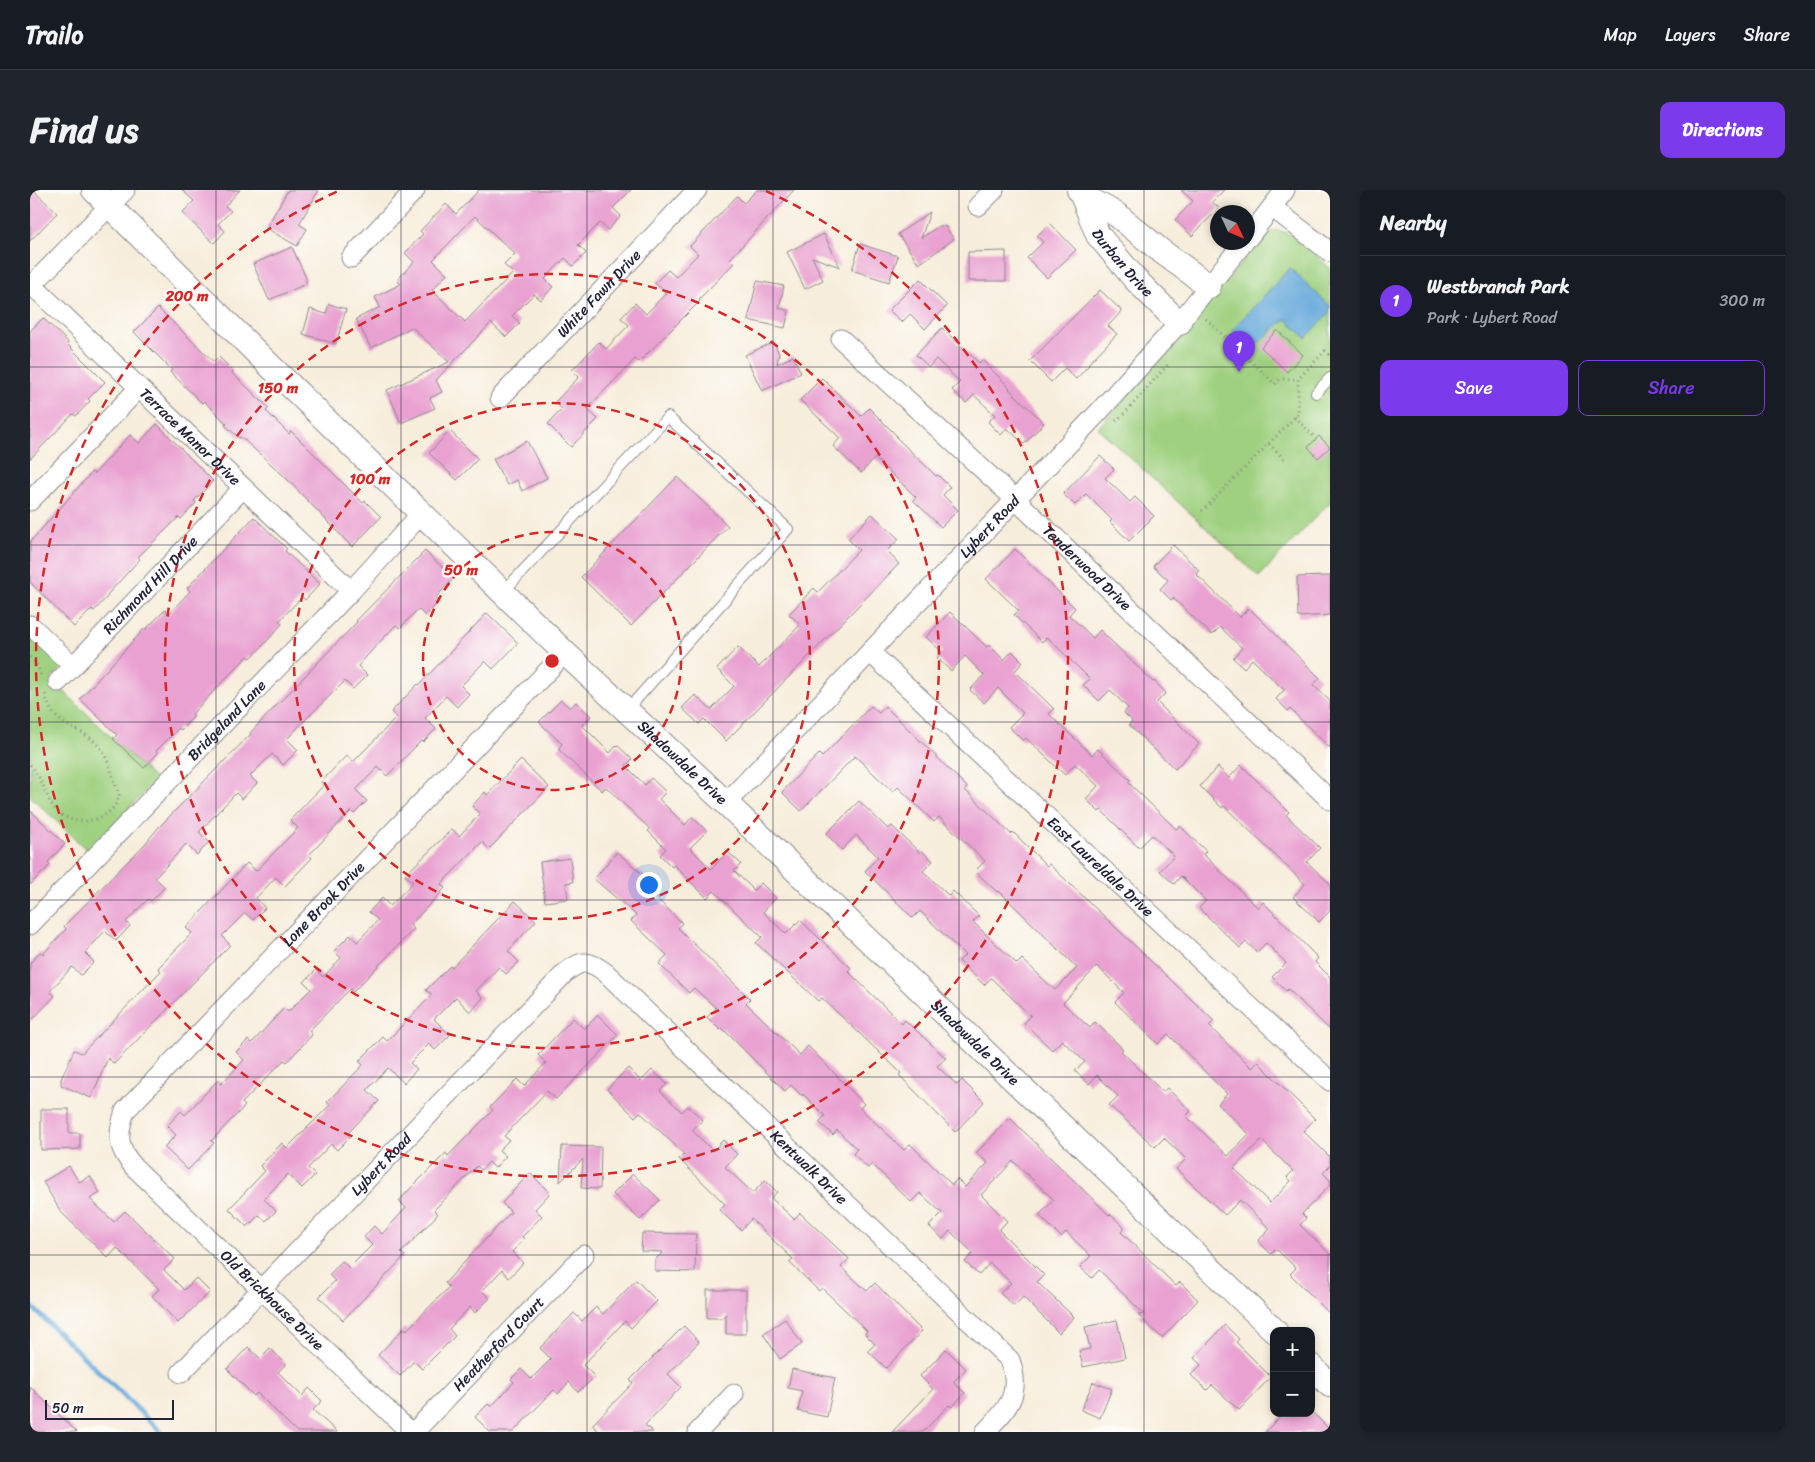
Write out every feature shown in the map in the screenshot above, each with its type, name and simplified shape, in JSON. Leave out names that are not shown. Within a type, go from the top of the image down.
[{"type":"street","points":[[351,258],[416,190]]},
{"type":"street","name":"White Fawn Drive","points":[[500,398],[697,190]]},
{"type":"street","points":[[978,206],[994,190]]},
{"type":"street","points":[[1255,230],[1285,190]]},
{"type":"street","name":"Durban Drive","points":[[1081,192],[1117,215],[1161,251],[1209,286]]},
{"type":"street","name":"Durban Drive","points":[[1081,192],[1098,235],[1135,279],[1179,322]]},
{"type":"street","points":[[31,285],[110,195]]},
{"type":"street","name":"Shadowdale Drive","points":[[110,195],[260,356],[565,653],[726,803],[1271,1327]]},
{"type":"street","points":[[1273,208],[1330,252]]},
{"type":"street","name":"Lybert Road","points":[[726,803],[1096,415],[1179,322],[1238,250]]},
{"type":"street","name":"Terrace Manor Drive","points":[[31,285],[351,591]]},
{"type":"street","name":"Tenderwood Drive","points":[[842,339],[1015,499],[1330,800]]},
{"type":"street","points":[[30,501],[139,388]]},
{"type":"street","name":"Richmond Hill Drive","points":[[48,683],[73,666],[243,488]]},
{"type":"street","name":"Bridgeland Lane","points":[[30,925],[351,591],[422,513]]},
{"type":"street","points":[[30,625],[73,666]]},
{"type":"street","name":"East Laureldale Drive","points":[[870,652],[1330,1080]]},
{"type":"street","name":"Lone Brook Drive","points":[[134,1167],[127,1159],[120,1144],[120,1128],[125,1111],[565,653]]},
{"type":"street","name":"Lybert Road","points":[[181,1373],[565,973],[575,965],[585,962]]},
{"type":"street","name":"Kentwalk Drive","points":[[585,962],[594,964],[606,972],[1010,1360],[1014,1373],[1015,1388],[1011,1403],[985,1432]]},
{"type":"street","name":"Old Brickhouse Drive","points":[[134,1167],[412,1432]]},
{"type":"street","name":"Heatherford Court","points":[[412,1432],[584,1255]]},
{"type":"street","points":[[1315,1370],[1330,1385]]},
{"type":"street","points":[[698,1432],[734,1394]]},
{"type":"lane","points":[[1316,393],[1330,378]]},
{"type":"lane","points":[[503,592],[668,417],[788,529],[626,710]]},
{"type":"path","points":[[1206,319],[1275,384],[1280,378],[1298,379]]},
{"type":"path","points":[[1202,511],[1298,414],[1298,379],[1325,350],[1330,355]]},
{"type":"path","points":[[1295,417],[1316,438]]},
{"type":"path","points":[[1269,444],[1284,458]]},
{"type":"path","points":[[30,657],[48,683],[48,704],[57,719],[90,738],[102,750],[119,795],[118,799],[114,806],[102,816],[84,821],[74,820],[57,811],[49,802],[38,776],[30,765]]},
{"type":"green space","points":[[1277,230],[1291,235],[1330,268],[1330,504],[1259,577],[1098,428],[1199,316],[1251,250],[1255,250],[1255,245],[1265,234]]},
{"type":"green space","points":[[30,635],[63,667],[51,679],[156,780],[88,851],[30,796]]},
{"type":"water","points":[[1290,268],[1330,306],[1330,312],[1306,338],[1286,319],[1252,348],[1232,330]]},
{"type":"building","points":[[30,190],[33,190],[57,213],[30,241]]},
{"type":"building","points":[[182,190],[240,190],[225,206],[231,211],[218,224],[225,231],[214,243],[182,213],[194,201]]},
{"type":"building","points":[[288,190],[319,190],[299,224],[307,229],[297,246],[266,228]]},
{"type":"building","points":[[479,190],[631,190],[613,208],[621,216],[608,230],[600,223],[578,245],[586,253],[573,266],[565,258],[545,279],[553,287],[541,300],[534,294],[512,316],[520,323],[506,337],[491,323],[436,380],[442,392],[430,398],[435,408],[401,423],[387,390],[449,362],[412,327],[371,348],[356,319],[380,307],[375,297],[401,284],[397,280],[414,262],[405,253],[423,234],[420,231],[446,204],[456,214]],"holes":[[[475,216],[515,254],[504,265],[513,273],[465,322],[432,290],[447,274],[433,260]]]},
{"type":"building","points":[[757,190],[794,190],[730,259],[734,263],[699,299],[700,301],[639,362],[635,359],[587,409],[598,419],[571,447],[548,424],[562,409],[555,402],[579,377],[572,370],[599,342],[606,349],[629,325],[621,318],[635,303],[646,314],[666,293],[655,283],[668,270],[676,277],[698,254],[690,246],[737,196],[744,203]]},
{"type":"building","points":[[1181,190],[1224,190],[1212,202],[1216,205],[1210,205],[1210,217],[1192,236],[1175,220],[1193,201]]},
{"type":"building","points":[[930,212],[921,238],[939,226],[945,226],[954,239],[919,264],[898,234]]},
{"type":"building","points":[[1050,223],[1076,250],[1047,278],[1027,258],[1043,242],[1037,236]]},
{"type":"building","points":[[824,234],[840,267],[812,257],[823,280],[805,289],[787,252]]},
{"type":"building","points":[[860,244],[898,256],[889,282],[852,270]]},
{"type":"building","points":[[292,247],[306,278],[306,284],[269,300],[253,264]]},
{"type":"building","points":[[1006,251],[1006,281],[968,281],[968,252]]},
{"type":"building","points":[[920,279],[947,306],[925,329],[910,314],[902,322],[889,310]]},
{"type":"building","points":[[757,281],[784,286],[779,308],[789,311],[785,328],[748,320]]},
{"type":"building","points":[[1100,290],[1122,311],[1108,326],[1117,334],[1076,379],[1065,368],[1051,382],[1030,361]]},
{"type":"building","points":[[329,304],[346,309],[336,344],[303,334],[310,309],[326,314]]},
{"type":"building","points":[[158,308],[214,362],[219,357],[233,371],[232,373],[269,408],[266,411],[289,434],[291,431],[363,503],[365,501],[381,517],[352,547],[284,476],[241,437],[239,438],[204,401],[202,403],[170,372],[172,370],[134,332]]},
{"type":"building","points":[[43,318],[105,382],[88,399],[90,401],[76,416],[73,414],[30,459],[30,331]]},
{"type":"building","points":[[942,328],[979,363],[982,360],[1044,423],[1024,444],[1007,428],[1001,435],[988,422],[995,415],[974,395],[966,403],[952,390],[960,382],[936,359],[929,367],[916,355]]},
{"type":"building","points":[[1277,330],[1303,355],[1287,372],[1261,347]]},
{"type":"building","points":[[774,342],[779,354],[777,364],[793,356],[801,373],[762,391],[745,355]]},
{"type":"building","points":[[822,378],[861,416],[869,408],[896,437],[950,487],[943,495],[958,510],[941,527],[913,500],[916,497],[875,458],[861,473],[833,446],[840,438],[800,400]]},
{"type":"building","points":[[157,424],[213,481],[194,501],[196,503],[181,519],[179,517],[138,557],[140,559],[94,611],[92,609],[74,627],[30,582],[30,542],[92,472],[94,474],[130,435],[139,443]]},
{"type":"building","points":[[450,431],[478,459],[457,480],[429,453]]},
{"type":"building","points":[[1319,436],[1330,447],[1318,458],[1308,447]]},
{"type":"building","points":[[527,441],[547,478],[522,491],[517,480],[507,485],[493,459]]},
{"type":"building","points":[[1100,456],[1114,469],[1105,478],[1130,502],[1135,497],[1154,516],[1129,541],[1110,522],[1112,520],[1086,494],[1075,505],[1063,494]]},
{"type":"building","points":[[677,477],[728,526],[631,626],[581,577]]},
{"type":"building","points":[[872,514],[899,539],[887,551],[899,564],[726,741],[704,719],[699,724],[682,708],[695,695],[711,710],[734,686],[717,669],[738,647],[759,667],[800,625],[789,614],[814,588],[818,592],[859,550],[848,539]]},
{"type":"building","points":[[254,517],[287,549],[285,551],[320,584],[305,600],[302,597],[279,621],[282,624],[267,641],[251,658],[248,656],[233,671],[192,714],[194,716],[181,730],[179,728],[156,751],[158,753],[144,768],[113,739],[117,735],[80,699],[144,629],[165,610],[169,614],[190,591],[187,588]]},
{"type":"building","points":[[1173,545],[1199,570],[1196,574],[1240,617],[1249,608],[1320,678],[1313,685],[1330,701],[1330,748],[1290,709],[1288,711],[1276,699],[1284,690],[1252,659],[1244,668],[1233,658],[1242,648],[1220,627],[1212,635],[1173,598],[1171,600],[1160,589],[1168,580],[1153,566]]},
{"type":"building","points":[[1015,549],[1075,608],[1069,615],[1093,638],[1100,630],[1166,693],[1157,702],[1199,744],[1175,769],[1129,725],[1132,721],[1124,713],[1128,708],[1110,690],[1099,701],[1083,685],[1090,679],[1047,637],[1042,642],[1014,615],[1019,611],[986,579]]},
{"type":"building","points":[[425,551],[454,578],[435,598],[439,602],[425,616],[418,609],[400,628],[396,625],[358,666],[367,675],[353,689],[345,681],[287,739],[298,750],[283,765],[272,754],[250,776],[257,783],[242,799],[236,793],[199,832],[209,842],[197,855],[186,844],[155,878],[165,887],[151,901],[148,899],[126,922],[130,926],[116,941],[105,931],[85,953],[94,962],[81,975],[72,967],[50,991],[55,996],[30,1022],[30,963],[40,952],[43,954],[66,929],[64,926],[251,734],[356,621]]},
{"type":"building","points":[[1330,576],[1330,615],[1298,617],[1297,577]]},
{"type":"building","points":[[950,612],[987,647],[989,645],[1004,660],[1012,651],[1023,662],[1015,671],[1054,709],[1049,714],[1092,755],[1098,749],[1130,780],[1128,782],[1176,829],[1180,826],[1206,851],[1203,854],[1258,908],[1263,902],[1318,958],[1315,962],[1330,977],[1330,1030],[1288,989],[1286,991],[1272,977],[1286,963],[1266,943],[1257,952],[1246,942],[1240,948],[1199,908],[1206,901],[1181,876],[1174,884],[1160,871],[1174,856],[1152,835],[1139,848],[1101,810],[1099,812],[1086,799],[1098,786],[1075,764],[1065,775],[1026,738],[1023,741],[1009,727],[1023,713],[998,688],[984,703],[970,690],[984,675],[965,656],[951,671],[937,658],[942,652],[926,637]]},
{"type":"building","points":[[487,613],[518,643],[493,669],[485,661],[461,686],[469,694],[457,707],[446,696],[425,718],[436,729],[423,742],[421,741],[387,776],[378,767],[356,790],[367,801],[354,814],[351,811],[309,855],[312,858],[285,886],[276,877],[256,898],[265,908],[253,920],[245,913],[222,936],[230,945],[114,1064],[108,1058],[91,1098],[61,1085],[61,1079],[74,1050],[82,1053],[161,971],[158,968],[192,933],[186,928],[247,863],[256,871],[298,828],[290,820],[324,785],[321,782],[347,755],[353,762],[397,717],[391,712]]},
{"type":"building","points":[[561,700],[570,708],[576,702],[591,716],[582,725],[610,753],[617,745],[632,759],[626,766],[645,785],[651,778],[666,792],[659,799],[685,825],[692,817],[707,831],[690,848],[711,869],[728,852],[741,864],[734,871],[754,890],[761,883],[776,898],[763,912],[786,934],[800,920],[851,968],[848,971],[902,1024],[905,1020],[946,1058],[937,1066],[957,1085],[962,1080],[984,1102],[955,1132],[899,1075],[901,1073],[859,1033],[822,998],[818,1001],[756,943],[762,937],[714,891],[707,898],[674,865],[672,867],[660,855],[666,849],[648,831],[650,829],[606,787],[602,791],[558,749],[562,744],[539,722]]},
{"type":"building","points":[[871,706],[879,713],[885,706],[967,787],[965,790],[1011,834],[1013,832],[1047,866],[1049,864],[1214,1021],[1209,1026],[1252,1068],[1258,1062],[1315,1119],[1303,1131],[1330,1157],[1330,1166],[1323,1173],[1330,1180],[1330,1185],[1302,1214],[1306,1218],[1300,1225],[1330,1254],[1330,1314],[1290,1274],[1296,1268],[1276,1249],[1271,1254],[1258,1241],[1270,1229],[1240,1200],[1225,1215],[1176,1169],[1186,1159],[1164,1138],[1155,1147],[1109,1105],[1118,1096],[1097,1075],[1089,1084],[1075,1071],[1085,1062],[1062,1040],[1052,1050],[1024,1023],[1031,1016],[991,978],[984,985],[959,961],[965,955],[920,911],[913,918],[865,871],[878,857],[856,835],[842,850],[826,834],[859,801],[888,829],[892,826],[920,853],[922,851],[933,861],[923,871],[949,896],[953,891],[979,916],[973,922],[1017,964],[1022,959],[1055,990],[1077,968],[999,891],[997,892],[975,871],[985,861],[939,817],[934,822],[898,787],[893,792],[855,756],[801,811],[782,792],[819,754],[822,757]],"holes":[[[1097,966],[1124,993],[1115,1002],[1158,1044],[1168,1034],[1227,1094],[1218,1104],[1249,1134],[1228,1156],[1186,1116],[1191,1111],[1167,1088],[1163,1092],[1121,1051],[1123,1049],[1095,1022],[1090,1028],[1063,1003]],[[1261,1140],[1293,1171],[1287,1177],[1291,1181],[1270,1203],[1234,1168]]]},
{"type":"building","points":[[521,760],[549,787],[489,849],[482,842],[441,884],[445,888],[410,925],[414,929],[353,992],[350,989],[309,1031],[312,1035],[287,1062],[284,1060],[242,1103],[245,1106],[211,1141],[214,1143],[188,1170],[164,1147],[176,1135],[167,1126],[181,1111],[185,1115],[218,1080],[221,1084],[244,1060],[236,1052],[248,1040],[252,1043],[284,1008],[288,1012],[311,989],[304,982],[316,970],[323,977],[341,958],[334,951],[350,935],[357,942],[378,920],[369,912],[382,898],[390,906],[413,882],[405,875],[452,829],[459,836],[480,814],[472,806],[485,792],[487,795]]},
{"type":"building","points":[[1241,765],[1289,812],[1286,815],[1320,848],[1307,862],[1330,884],[1330,911],[1319,922],[1293,897],[1305,884],[1224,806],[1222,808],[1200,786],[1218,767],[1229,778]]},
{"type":"building","points":[[30,810],[65,844],[48,862],[50,865],[30,885]]},
{"type":"building","points":[[617,852],[647,878],[642,884],[682,923],[678,928],[750,999],[746,1003],[800,1055],[808,1046],[864,1104],[860,1108],[904,1150],[910,1144],[952,1185],[957,1179],[965,1187],[988,1163],[976,1153],[1010,1118],[1109,1215],[1125,1228],[1121,1232],[1176,1286],[1180,1282],[1198,1300],[1162,1338],[1138,1315],[1144,1314],[1099,1270],[1092,1278],[1080,1267],[1091,1256],[1066,1232],[1061,1237],[1039,1215],[1054,1200],[1013,1161],[981,1195],[1007,1221],[999,1230],[1044,1275],[1037,1282],[1074,1317],[1059,1333],[1023,1297],[1014,1306],[1000,1293],[1011,1283],[990,1263],[979,1275],[965,1262],[973,1253],[950,1231],[943,1239],[929,1226],[942,1213],[920,1193],[911,1202],[872,1164],[868,1168],[853,1154],[857,1149],[837,1130],[833,1135],[819,1122],[825,1116],[803,1094],[802,1096],[791,1085],[785,1091],[722,1028],[720,1030],[707,1017],[716,1008],[694,988],[689,993],[659,964],[667,955],[631,921],[636,915],[594,879]]},
{"type":"building","points":[[570,858],[573,882],[566,883],[568,899],[545,902],[540,862]]},
{"type":"building","points":[[515,901],[536,921],[508,951],[519,962],[506,974],[499,967],[476,991],[483,998],[470,1012],[456,997],[434,1019],[450,1035],[435,1050],[429,1044],[410,1063],[417,1069],[404,1083],[388,1068],[367,1090],[379,1101],[347,1134],[350,1137],[337,1150],[331,1144],[308,1168],[315,1175],[302,1188],[288,1174],[264,1199],[276,1211],[266,1221],[259,1215],[247,1227],[229,1209],[265,1171],[260,1166],[282,1143],[287,1148],[330,1105],[327,1102],[363,1065],[359,1061],[383,1037],[387,1041],[432,995],[426,990],[450,966],[452,967]]},
{"type":"building","points":[[598,1015],[618,1035],[556,1099],[547,1091],[504,1136],[509,1140],[499,1150],[506,1156],[495,1168],[489,1162],[481,1170],[477,1166],[434,1210],[438,1214],[401,1253],[405,1256],[343,1320],[319,1297],[335,1281],[329,1275],[342,1261],[349,1268],[372,1245],[364,1237],[374,1226],[382,1234],[406,1208],[399,1201],[411,1188],[446,1153],[448,1156],[493,1110],[490,1107],[517,1079],[524,1086],[546,1063],[538,1055],[573,1018],[584,1029]]},
{"type":"building","points":[[628,1068],[641,1081],[652,1070],[667,1084],[660,1091],[682,1112],[688,1106],[703,1120],[692,1130],[713,1151],[723,1140],[737,1154],[725,1167],[753,1193],[765,1180],[777,1192],[771,1198],[794,1219],[800,1213],[849,1259],[841,1267],[867,1291],[875,1283],[922,1331],[886,1368],[868,1351],[875,1344],[865,1334],[867,1331],[822,1288],[819,1291],[789,1262],[793,1259],[751,1219],[741,1230],[719,1210],[725,1204],[679,1159],[684,1154],[640,1112],[635,1117],[607,1089]]},
{"type":"building","points":[[41,1109],[69,1109],[69,1133],[80,1133],[80,1149],[41,1150]]},
{"type":"building","points":[[562,1146],[601,1147],[600,1189],[581,1188],[583,1159],[560,1182]]},
{"type":"building","points":[[69,1166],[79,1182],[90,1176],[100,1193],[90,1199],[114,1222],[125,1211],[175,1259],[164,1270],[184,1290],[196,1278],[210,1292],[178,1323],[152,1296],[159,1289],[117,1248],[108,1258],[61,1212],[43,1182]]},
{"type":"building","points":[[530,1173],[550,1193],[535,1209],[542,1216],[522,1237],[524,1239],[512,1252],[523,1263],[509,1278],[502,1270],[482,1291],[490,1298],[475,1313],[470,1307],[449,1329],[455,1336],[422,1369],[414,1361],[400,1376],[378,1355],[404,1328],[407,1330],[449,1287],[445,1283],[511,1212],[502,1203]]},
{"type":"building","points":[[633,1174],[660,1200],[640,1220],[613,1194]]},
{"type":"building","points":[[642,1233],[696,1234],[695,1272],[655,1271],[655,1260],[663,1252],[641,1251]]},
{"type":"building","points":[[636,1280],[657,1301],[631,1328],[625,1321],[583,1365],[595,1377],[578,1392],[569,1382],[558,1394],[554,1390],[513,1432],[490,1432],[475,1417],[488,1404],[491,1407],[514,1382],[511,1379],[521,1369],[531,1379],[551,1359],[540,1348],[574,1313],[582,1321],[596,1307],[603,1314]]},
{"type":"building","points":[[707,1290],[746,1290],[746,1334],[726,1334],[726,1314],[722,1318],[707,1318]]},
{"type":"building","points":[[785,1319],[802,1344],[780,1359],[763,1334]]},
{"type":"building","points":[[1117,1320],[1125,1358],[1083,1367],[1079,1351],[1090,1349],[1085,1327]]},
{"type":"building","points":[[1225,1325],[1239,1339],[1236,1342],[1270,1378],[1239,1410],[1212,1385],[1207,1390],[1191,1375],[1201,1365],[1194,1358]]},
{"type":"building","points":[[684,1326],[699,1342],[668,1374],[681,1387],[645,1425],[653,1432],[600,1432],[592,1425],[633,1383],[630,1380]]},
{"type":"building","points":[[248,1347],[260,1358],[270,1348],[286,1364],[278,1372],[302,1396],[309,1388],[322,1401],[313,1410],[337,1432],[297,1432],[257,1393],[254,1396],[227,1369]]},
{"type":"building","points":[[946,1349],[966,1369],[953,1382],[965,1393],[952,1407],[949,1405],[923,1432],[892,1432],[933,1389],[920,1376]]},
{"type":"building","points":[[792,1369],[835,1378],[827,1417],[798,1411],[802,1391],[788,1388]]},
{"type":"building","points":[[1093,1382],[1112,1389],[1100,1418],[1081,1410]]},
{"type":"building","points":[[30,1387],[77,1432],[30,1432]]},
{"type":"building","points":[[1315,1415],[1330,1430],[1330,1432],[1265,1432],[1280,1417],[1315,1417]]},
{"type":"waterway","points":[[30,1305],[161,1432]]},
{"type":"place","name":"Westbranch Park","points":[[1239,372]]}]
